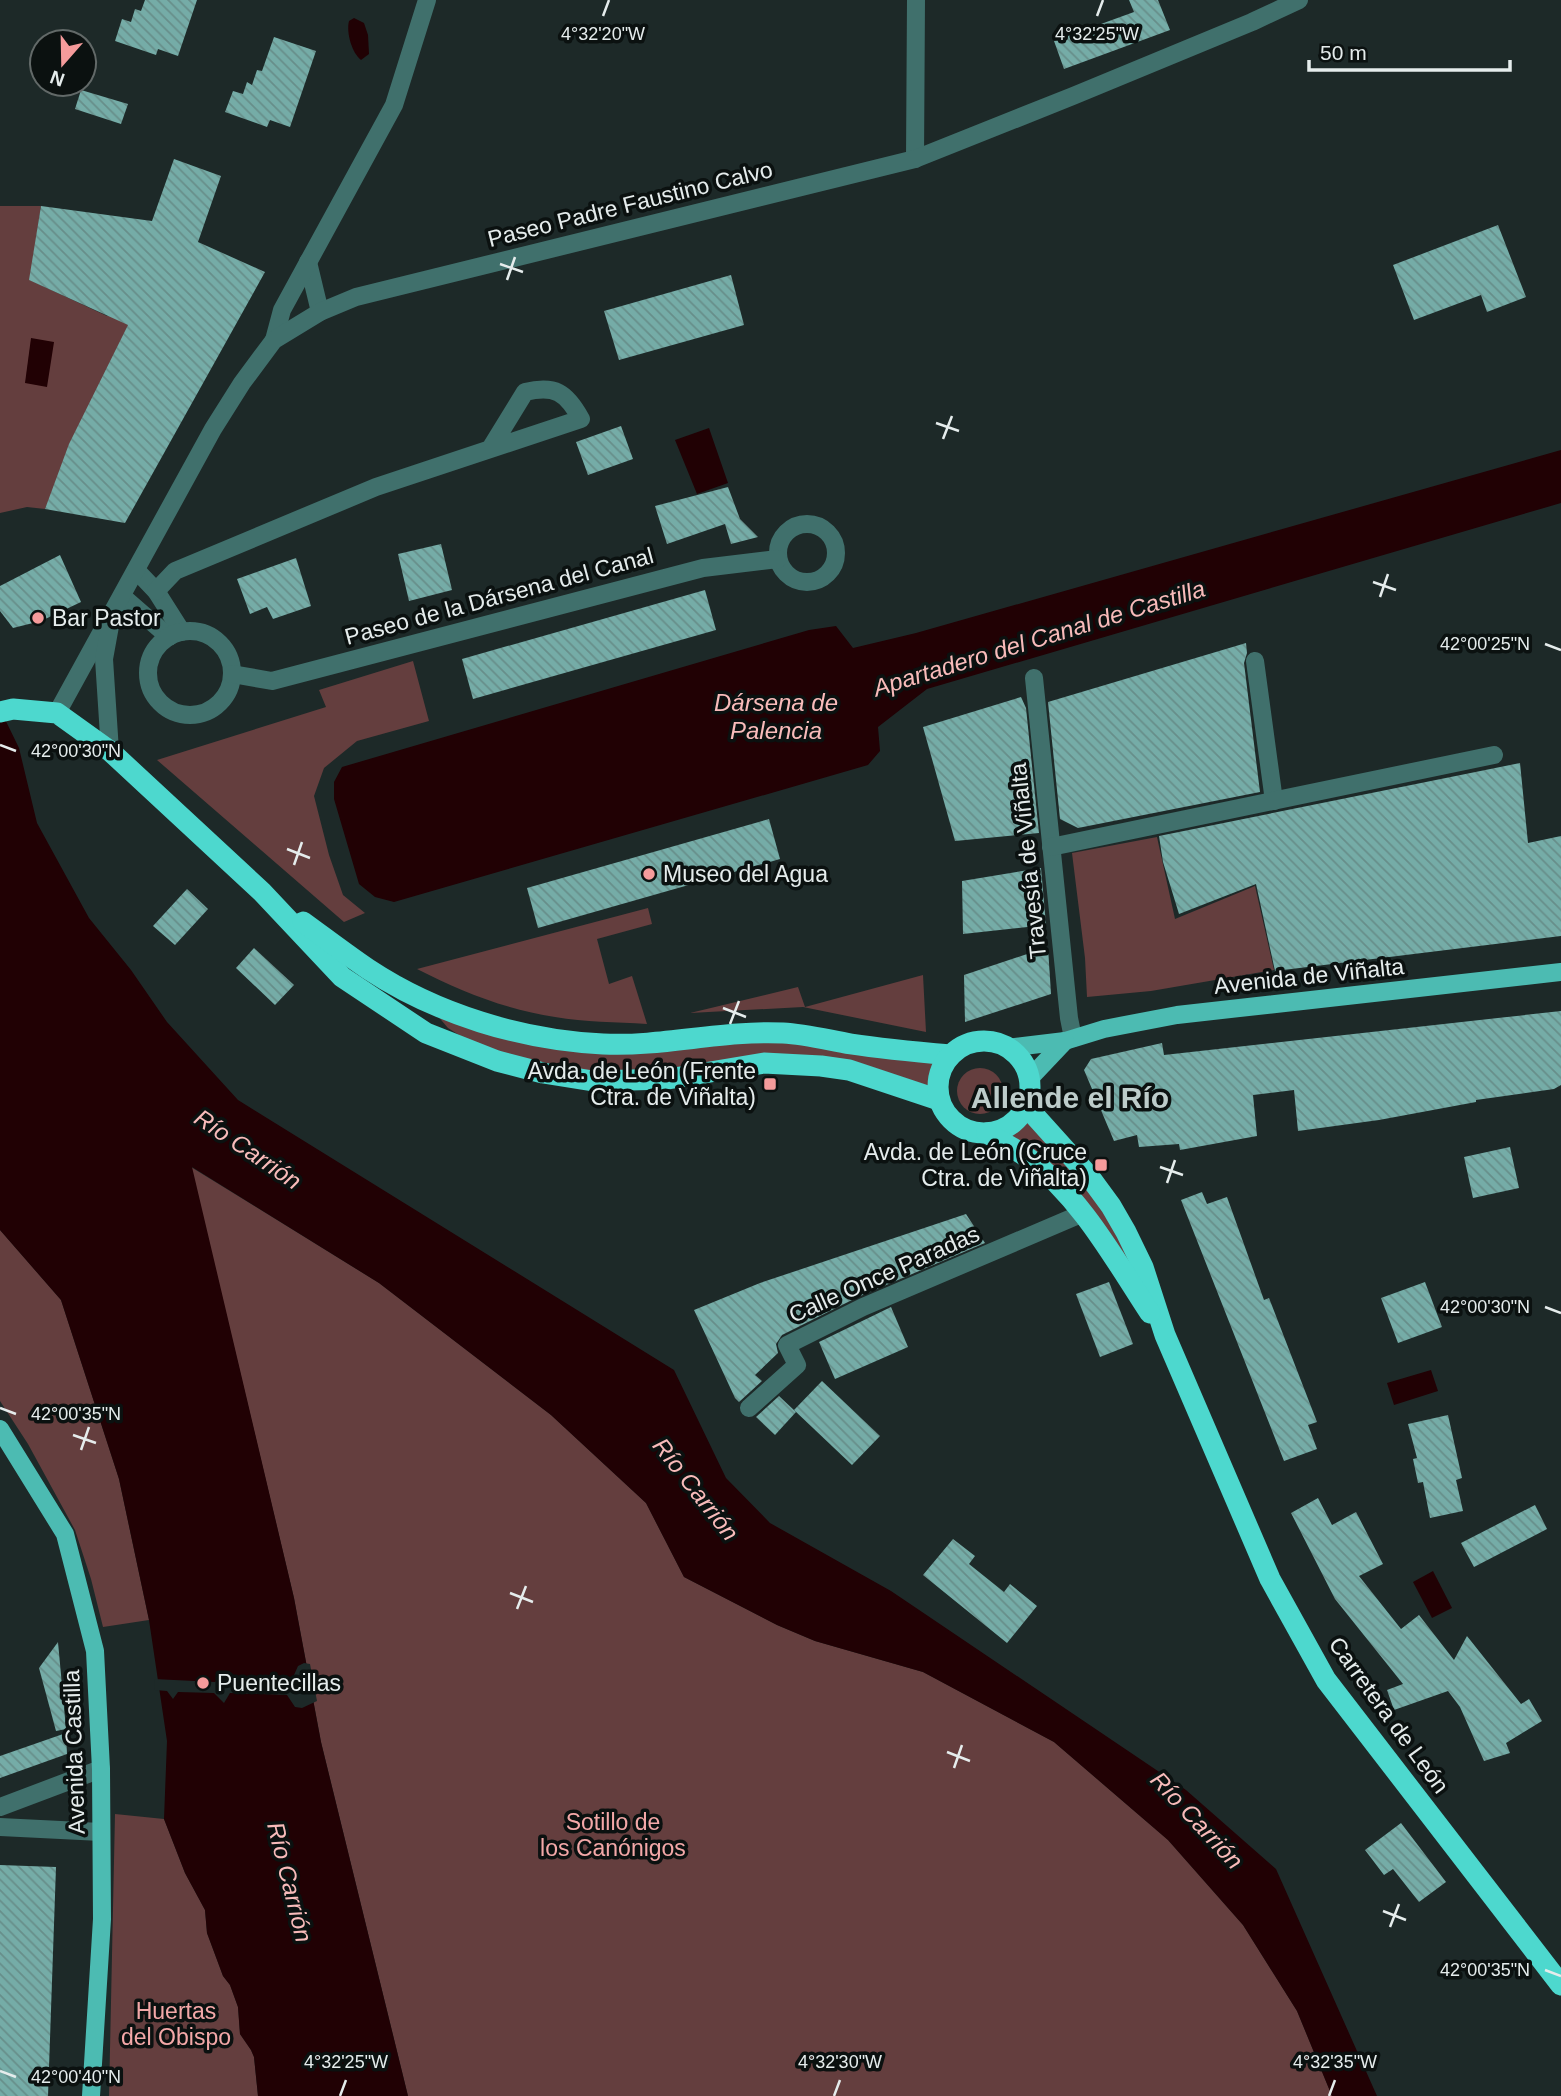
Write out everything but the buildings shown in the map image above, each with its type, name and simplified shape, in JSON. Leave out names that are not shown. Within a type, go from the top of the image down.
[{"type":"highway","points":[[6,711],[57,713],[110,751],[262,892],[342,977],[426,1033],[497,1061],[593,1082],[668,1079],[764,1063],[849,1070],[939,1100]]},
{"type":"highway","points":[[262,892],[369,970],[427,1002],[498,1026],[547,1038],[602,1044],[647,1043],[734,1032],[785,1033],[951,1055]]},
{"type":"highway","points":[[994,1043],[1006,1048],[1025,1066],[1029,1079],[1026,1106],[1010,1125],[999,1131],[971,1132],[957,1125],[946,1114],[939,1100],[939,1076],[943,1064],[967,1044],[994,1043]]},
{"type":"highway","name":"Carretera de León","points":[[1026,1106],[1080,1166],[1111,1206],[1143,1267],[1165,1335],[1270,1579],[1326,1680],[1561,1985]]},
{"type":"highway","name":"Carretera de León","points":[[987,1133],[1028,1158],[1058,1184],[1165,1335]]},
{"type":"main road","name":"Avenida de Viñalta","points":[[1006,1048],[1069,1040],[1104,1029],[1177,1015],[1561,972]]},
{"type":"main road","points":[[1029,1079],[1069,1040]]},
{"type":"main road","name":"Avenida Castilla","points":[[0,1429],[65,1534],[95,1651],[101,1769],[102,1919],[90,2096]]},
{"type":"street","points":[[915,159],[916,0]]},
{"type":"street","name":"Paseo Padre Faustino Calvo","points":[[57,713],[212,429],[274,340],[320,312],[356,297],[915,159],[1299,0]]},
{"type":"street","points":[[274,340],[282,310],[394,105],[422,2]]},
{"type":"street","points":[[308,262],[320,312]]},
{"type":"street","points":[[156,592],[175,571],[376,487],[582,419],[573,403],[559,391],[543,388],[525,392],[490,449]]},
{"type":"street","name":"Paseo de la Dársena del Canal","points":[[232,674],[272,681],[703,568],[778,559]]},
{"type":"street","points":[[136,570],[156,592],[175,635]]},
{"type":"street","points":[[122,596],[175,635]]},
{"type":"street","name":"Paseo Padre Faustino Calvo","points":[[110,751],[104,659],[111,616]]},
{"type":"street","points":[[207,634],[217,641],[231,661],[232,674],[226,694],[211,710],[198,715],[183,715],[169,710],[158,701],[151,688],[148,674],[150,659],[158,647],[175,635],[207,634]]},
{"type":"street","points":[[1255,661],[1274,801]]},
{"type":"street","name":"Travesía de Viñalta","points":[[1034,678],[1069,1018],[1069,1040]]},
{"type":"street","points":[[1051,847],[1494,755]]},
{"type":"street","name":"Calle Once Paradas","points":[[749,1408],[797,1365],[787,1345],[863,1307],[1081,1214]]},
{"type":"street","points":[[0,1807],[101,1769]]},
{"type":"street","points":[[0,1827],[101,1832]]},
{"type":"green space","points":[[0,206],[41,206],[30,280],[107,316],[138,304],[45,509],[27,507],[0,513]]},
{"type":"green space","points":[[413,661],[429,721],[357,741],[324,768],[314,796],[329,855],[343,895],[365,913],[344,922],[157,760],[326,707],[319,690]]},
{"type":"green space","points":[[1157,837],[1175,919],[1255,886],[1274,970],[1151,991],[1087,997],[1072,853]]},
{"type":"green space","points":[[648,908],[652,924],[597,939],[609,984],[632,976],[647,1024],[566,1019],[519,1010],[467,992],[417,969]]},
{"type":"green space","points":[[923,975],[926,1032],[803,1007],[690,1013],[798,987],[805,1007]]},
{"type":"green space","points":[[424,1000],[547,1038],[734,1032],[944,1064],[938,1088],[939,1100],[821,1066],[670,1079],[500,1061],[448,1028]]},
{"type":"green space","points":[[980,1068],[996,1075],[1003,1091],[996,1107],[980,1114],[964,1107],[957,1091],[964,1075]]},
{"type":"green space","points":[[1026,1106],[1089,1176],[1165,1335],[1104,1244],[999,1131],[1010,1125]]},
{"type":"green space","name":"Sotillo de los Canónigos","points":[[191,1167],[379,1283],[551,1415],[646,1503],[684,1577],[777,1625],[815,1641],[923,1672],[1054,1742],[1168,1840],[1243,1925],[1297,2011],[1332,2096],[408,2096],[321,1742],[294,1598]]},
{"type":"green space","points":[[0,1230],[61,1300],[119,1479],[149,1620],[103,1627],[75,1530],[28,1444],[0,1401]]},
{"type":"green space","name":"Huertas del Obispo","points":[[115,1814],[164,1819],[185,1873],[205,1910],[207,1933],[238,2007],[240,2034],[254,2057],[258,2096],[109,2096]]},
{"type":"water","points":[[354,18],[364,23],[368,35],[369,54],[361,60],[352,48],[349,37],[349,21]]},
{"type":"water","points":[[31,338],[54,342],[47,387],[25,383]]},
{"type":"water","points":[[709,428],[728,483],[697,494],[675,440]]},
{"type":"water","name":"Dársena de Palencia","points":[[1561,450],[1561,503],[927,689],[878,727],[880,751],[868,765],[394,902],[375,897],[359,884],[334,799],[334,782],[342,767],[809,630],[836,626],[853,648],[916,633]]},
{"type":"water","name":"Río Carrión","points":[[0,709],[19,748],[37,823],[89,918],[131,970],[167,1022],[238,1100],[674,1370],[726,1478],[770,1523],[891,1591],[1186,1790],[1276,1869],[1377,2096],[1332,2096],[1297,2011],[1243,1925],[1168,1840],[1054,1742],[923,1672],[815,1641],[777,1625],[684,1577],[646,1503],[551,1415],[379,1283],[192,1167],[294,1598],[321,1742],[408,2096],[258,2096],[254,2057],[240,2034],[238,2007],[207,1933],[205,1910],[185,1873],[164,1819],[167,1741],[149,1620],[119,1479],[61,1300],[0,1230]]},
{"type":"water","points":[[1431,1370],[1438,1391],[1394,1405],[1387,1383]]},
{"type":"water","points":[[1433,1571],[1452,1608],[1432,1618],[1413,1582]]},
{"type":"pier","points":[[310,1664],[317,1701],[302,1708],[295,1707],[287,1695],[230,1693],[224,1703],[214,1693],[178,1692],[173,1699],[167,1691],[155,1690],[154,1679],[215,1682],[219,1678],[226,1678],[232,1682],[290,1684],[298,1666]]},
{"type":"place","name":"Bar Pastor","points":[[38,618]]},
{"type":"place","name":"Museo del Agua","points":[[649,874]]},
{"type":"place","name":"Avda. de León (Frente Ctra. de Viñalta)","points":[[770,1084]]},
{"type":"place","name":"Avda. de León (Cruce Ctra. de Viñalta)","points":[[1101,1165]]},
{"type":"place","name":"Puentecillas","points":[[203,1683]]},
{"type":"district","name":"Allende el Río","points":[[1070,1097]]},
{"type":"water label","name":"Apartadero del Canal de Castilla","points":[[1039,638]]}]
